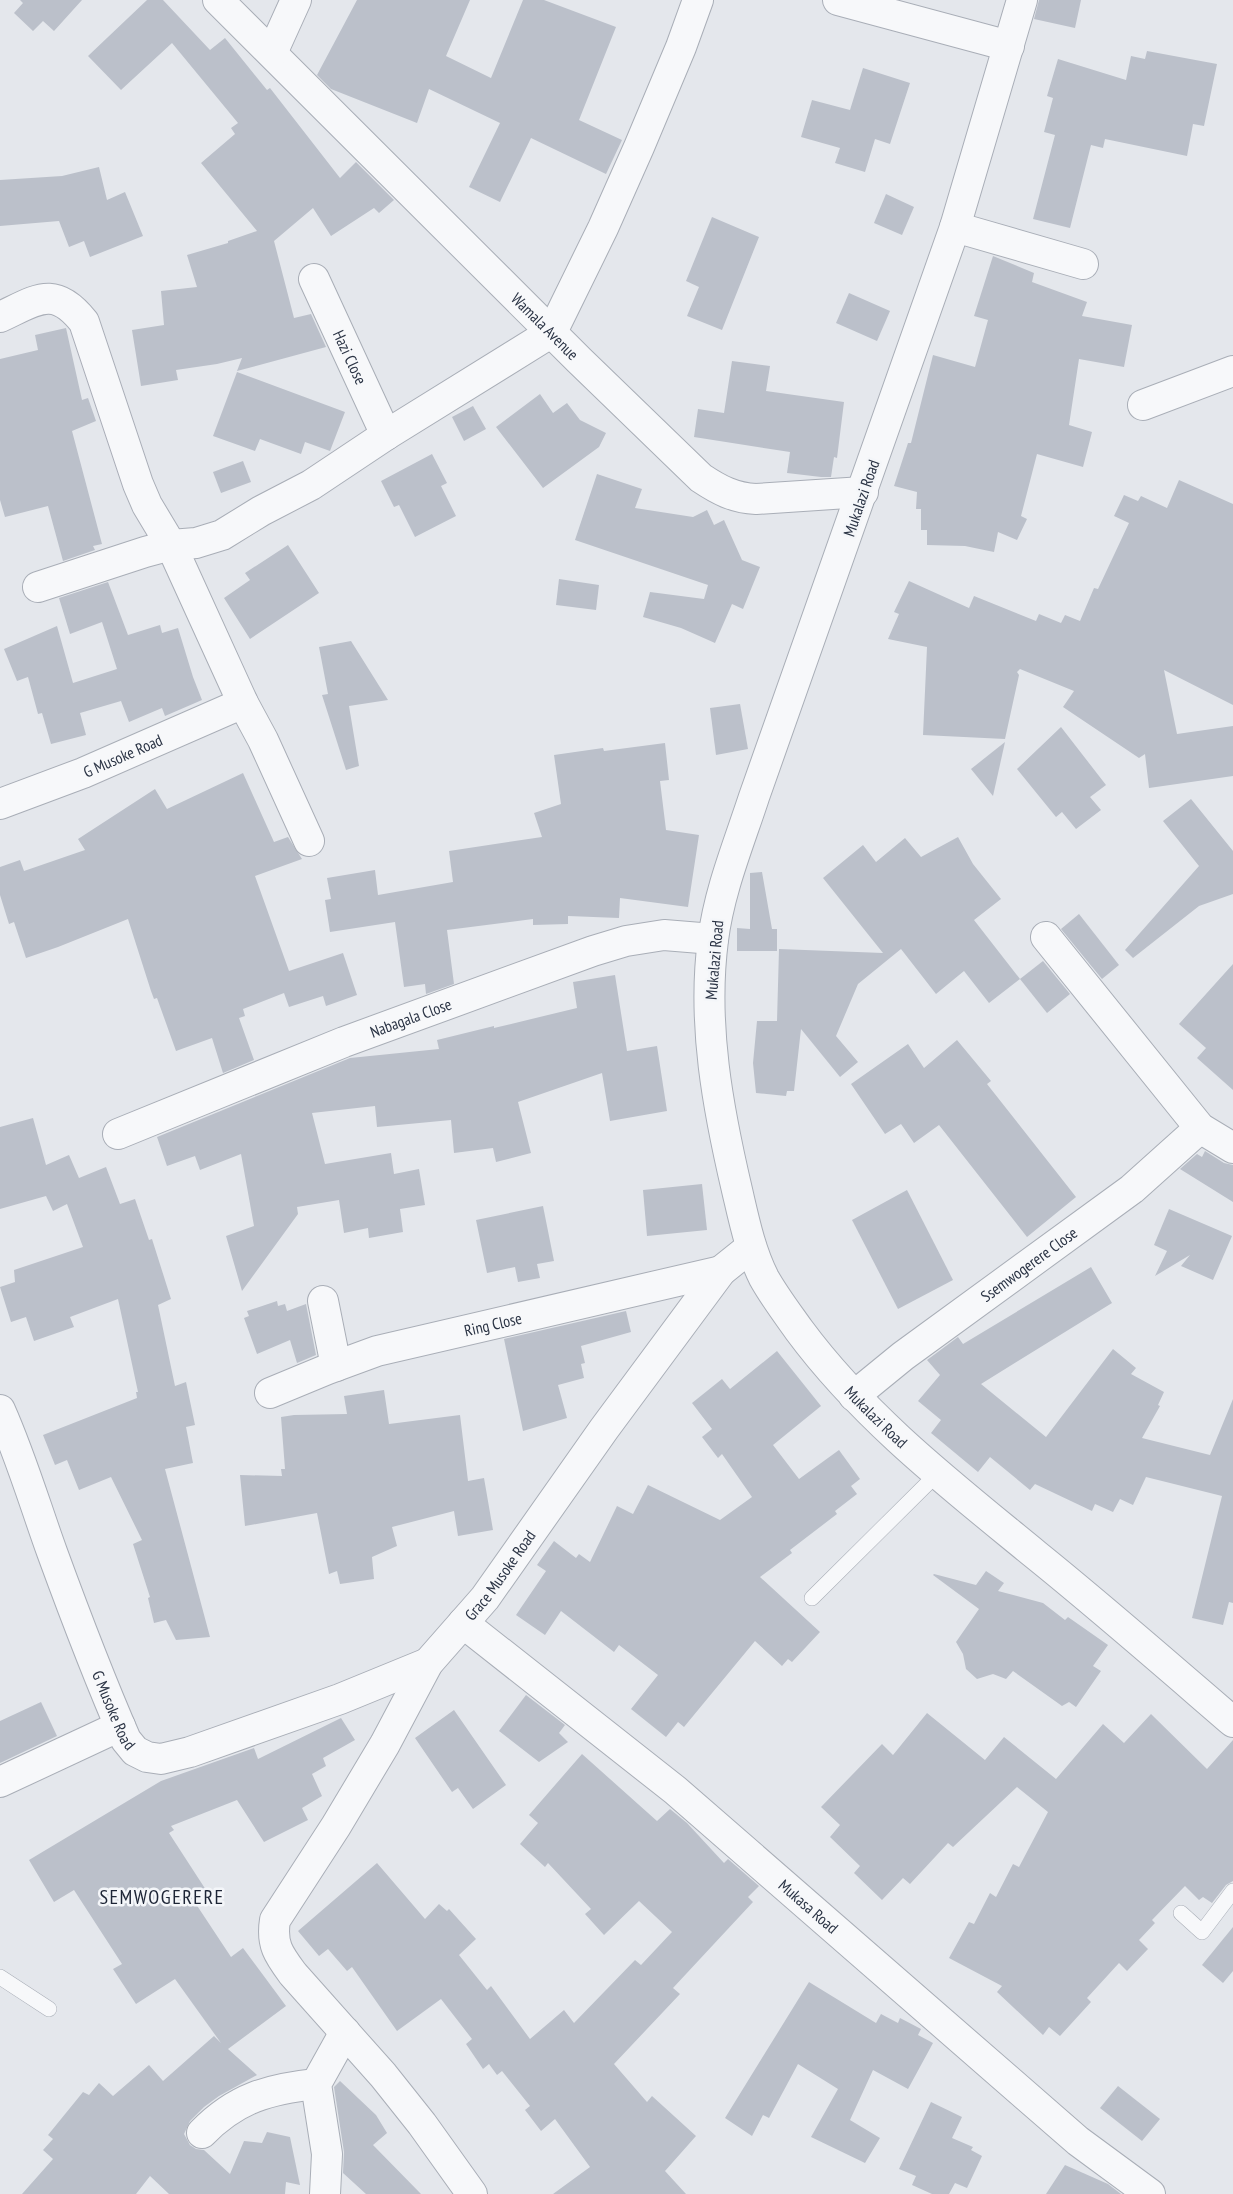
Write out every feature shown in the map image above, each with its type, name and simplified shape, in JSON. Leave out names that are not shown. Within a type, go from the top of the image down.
[{"type":"street","name":"Wamala Avenue","points":[[218,0],[700,478],[739,498],[756,499],[863,492]]},
{"type":"street","points":[[272,52],[296,0]]},
{"type":"street","points":[[38,587],[171,545],[196,543],[222,535],[310,485],[386,435],[552,333],[639,147],[698,0]]},
{"type":"street","points":[[838,0],[1009,46]]},
{"type":"street","name":"Mukalazi Road","points":[[1022,0],[955,227],[724,888],[713,939],[710,1017],[717,1091],[728,1150],[751,1247],[764,1277],[811,1346],[854,1396],[938,1473],[1233,1722]]},
{"type":"street","points":[[955,227],[1083,264]]},
{"type":"street","name":"Hazi Close","points":[[314,279],[386,435]]},
{"type":"street","points":[[0,317],[38,300],[50,298],[60,300],[74,309],[84,322],[138,484],[152,515],[171,545],[243,704],[263,740],[309,841]]},
{"type":"street","points":[[1143,405],[1233,371]]},
{"type":"street","name":"G Musoke Road","points":[[0,804],[83,773],[243,704]]},
{"type":"street","name":"Nabagala Close","points":[[118,1134],[344,1042],[593,951],[626,941],[664,936],[713,939]]},
{"type":"street","points":[[1046,937],[1200,1128],[1233,1148]]},
{"type":"street","name":"Ssemwogerere Close","points":[[854,1396],[903,1356],[1132,1189],[1200,1128]]},
{"type":"street","name":"Grace Musoke Road","points":[[345,2032],[293,1974],[281,1957],[272,1936],[274,1920],[336,1826],[385,1744],[428,1663],[513,1561],[604,1429],[721,1271],[751,1247]]},
{"type":"street","name":"Ring Close","points":[[270,1393],[377,1352],[721,1271]]},
{"type":"street","points":[[323,1301],[336,1366]]},
{"type":"street","name":"G Musoke Road","points":[[0,1410],[12,1474],[51,1551],[120,1726],[126,1740],[135,1751],[147,1757],[161,1759],[190,1752],[340,1699],[428,1663]]},
{"type":"street","name":"Mukasa Road","points":[[463,1623],[675,1790],[1078,2142],[1150,2194]]},
{"type":"street","points":[[0,1782],[120,1726]]},
{"type":"street","points":[[325,2194],[327,2154],[316,2084],[345,2032],[422,2124],[472,2194]]},
{"type":"street","points":[[202,2133],[231,2108],[259,2095],[285,2087],[316,2084]]},
{"type":"lane","points":[[812,1598],[938,1473]]},
{"type":"lane","points":[[1181,1914],[1202,1932],[1233,1892]]},
{"type":"lane","points":[[0,1977],[49,2009]]},
{"type":"building","points":[[20,0],[82,0],[54,31],[43,21],[33,31],[14,13],[23,3]]},
{"type":"building","points":[[147,0],[163,0],[210,50],[225,38],[267,90],[270,88],[340,178],[356,162],[394,200],[379,213],[374,208],[331,236],[313,208],[274,241],[294,318],[311,314],[326,347],[237,371],[242,358],[176,370],[178,380],[141,386],[132,330],[164,325],[161,291],[197,287],[187,255],[228,243],[228,241],[257,231],[201,163],[235,134],[231,128],[238,123],[172,43],[121,90],[88,56]]},
{"type":"building","points":[[357,0],[470,0],[446,56],[491,78],[523,0],[544,0],[616,27],[579,120],[622,140],[606,174],[531,138],[500,202],[469,187],[500,123],[429,89],[417,123],[331,89],[317,75]]},
{"type":"building","points":[[1039,0],[1081,0],[1075,28],[1034,19]]},
{"type":"building","points":[[1147,51],[1217,64],[1204,126],[1193,124],[1187,156],[1105,139],[1103,148],[1091,145],[1070,228],[1033,219],[1055,135],[1044,132],[1053,98],[1047,96],[1058,59],[1126,80],[1131,56],[1145,59]]},
{"type":"building","points":[[863,68],[910,83],[890,144],[875,139],[865,172],[835,163],[840,148],[801,137],[812,100],[850,110]]},
{"type":"building","points":[[99,167],[107,200],[125,192],[143,236],[90,257],[84,241],[69,247],[59,221],[0,226],[0,180],[62,176]]},
{"type":"building","points":[[886,194],[914,207],[902,235],[874,223]]},
{"type":"building","points":[[712,217],[759,237],[722,330],[687,316],[699,287],[686,281]]},
{"type":"building","points":[[993,256],[1034,273],[1032,282],[1087,302],[1082,316],[1132,325],[1124,367],[1079,359],[1069,425],[1092,432],[1083,467],[1037,454],[1021,516],[1027,519],[1017,540],[998,532],[994,552],[965,546],[927,545],[927,530],[921,530],[921,509],[916,509],[917,492],[894,486],[908,443],[911,443],[933,355],[975,367],[988,320],[974,316]]},
{"type":"building","points":[[849,293],[890,311],[877,341],[836,323]]},
{"type":"building","points":[[66,328],[82,400],[88,398],[96,421],[72,431],[102,544],[93,546],[95,550],[63,561],[48,506],[5,517],[0,500],[0,359],[38,350],[35,335]]},
{"type":"building","points":[[732,361],[770,366],[766,391],[844,402],[837,458],[834,457],[831,477],[787,473],[790,452],[694,437],[698,409],[724,413]]},
{"type":"building","points":[[237,372],[345,412],[330,451],[305,442],[301,454],[260,439],[255,451],[213,436]]},
{"type":"building","points":[[540,394],[553,413],[567,403],[580,420],[606,433],[599,447],[543,488],[496,427]]},
{"type":"building","points":[[473,406],[486,429],[464,441],[452,417]]},
{"type":"building","points":[[432,454],[447,483],[441,486],[456,516],[415,537],[399,505],[394,507],[381,481]]},
{"type":"building","points":[[243,461],[251,482],[221,493],[213,472]]},
{"type":"building","points":[[597,474],[642,489],[635,508],[693,517],[707,510],[714,525],[724,520],[742,560],[760,567],[743,609],[732,604],[715,643],[681,628],[643,617],[650,592],[704,599],[708,585],[575,540]]},
{"type":"building","points":[[1179,480],[1233,504],[1233,705],[1164,670],[1177,734],[1233,726],[1233,776],[1149,788],[1145,754],[1139,758],[1063,707],[1074,691],[1020,669],[1017,672],[1019,675],[1005,739],[923,735],[927,647],[888,639],[899,614],[894,612],[909,581],[969,608],[974,596],[1036,621],[1039,614],[1061,623],[1065,615],[1080,621],[1094,588],[1098,589],[1129,523],[1114,516],[1124,495],[1138,501],[1141,496],[1167,508]]},
{"type":"building","points":[[288,545],[319,593],[250,639],[224,598],[250,580],[245,573]]},
{"type":"building","points":[[559,579],[599,585],[596,610],[556,605]]},
{"type":"building","points":[[108,582],[128,635],[160,625],[162,633],[178,628],[202,700],[165,716],[162,708],[129,722],[121,701],[80,713],[86,735],[51,744],[42,713],[38,714],[28,677],[17,681],[4,649],[57,626],[73,683],[117,669],[102,622],[70,634],[59,598]]},
{"type":"building","points":[[351,641],[388,700],[349,706],[359,766],[346,770],[322,695],[328,694],[319,647]]},
{"type":"building","points":[[740,704],[748,749],[716,755],[710,708]]},
{"type":"building","points":[[1061,727],[1106,785],[1090,797],[1101,810],[1076,829],[1062,812],[1056,817],[1017,769]]},
{"type":"building","points":[[1005,742],[993,796],[971,769]]},
{"type":"building","points":[[665,743],[669,780],[660,781],[666,830],[699,835],[688,907],[620,898],[619,918],[568,916],[568,924],[533,925],[533,919],[447,930],[454,984],[426,994],[425,984],[404,987],[395,922],[330,932],[325,900],[331,899],[327,878],[375,870],[378,895],[453,882],[449,851],[542,837],[534,813],[561,804],[554,755]]},
{"type":"building","points":[[243,773],[274,842],[288,837],[302,859],[255,876],[289,971],[343,953],[357,995],[326,1006],[323,996],[289,1007],[284,993],[243,1009],[245,1016],[239,1018],[254,1060],[223,1073],[212,1038],[176,1051],[157,998],[154,999],[151,991],[128,919],[26,958],[14,922],[9,924],[0,895],[0,867],[20,860],[24,871],[85,850],[78,839],[155,789],[167,809]]},
{"type":"building","points":[[1191,799],[1233,851],[1233,894],[1199,906],[1133,958],[1125,950],[1199,866],[1163,821]]},
{"type":"building","points":[[958,837],[973,864],[1001,899],[974,920],[1020,979],[989,1003],[964,971],[936,994],[901,949],[858,984],[836,1036],[858,1062],[840,1077],[801,1029],[794,1091],[787,1091],[786,1096],[756,1093],[753,1063],[757,1021],[777,1021],[779,949],[883,953],[823,878],[863,845],[876,862],[905,838],[921,857]]},
{"type":"building","points":[[762,872],[772,929],[777,929],[777,951],[737,951],[737,928],[750,929],[750,873]]},
{"type":"building","points":[[1079,914],[1119,965],[1102,979],[1061,929]]},
{"type":"building","points":[[1043,961],[1070,994],[1047,1013],[1020,979]]},
{"type":"building","points":[[1233,964],[1233,1090],[1197,1058],[1206,1048],[1179,1024]]},
{"type":"building","points":[[615,975],[627,1051],[657,1046],[667,1111],[610,1121],[602,1073],[518,1102],[531,1153],[496,1162],[493,1148],[454,1153],[451,1120],[377,1127],[375,1106],[312,1113],[325,1164],[391,1153],[394,1174],[419,1169],[425,1205],[400,1209],[403,1232],[369,1238],[368,1228],[344,1233],[339,1200],[297,1207],[298,1214],[242,1291],[226,1236],[254,1226],[241,1154],[200,1170],[195,1156],[167,1166],[157,1137],[350,1058],[439,1049],[437,1040],[577,1008],[573,982]]},
{"type":"building","points":[[957,1040],[991,1081],[987,1084],[1076,1197],[1027,1237],[939,1125],[914,1143],[901,1124],[885,1134],[851,1084],[908,1044],[924,1068]]},
{"type":"building","points":[[33,1118],[46,1165],[69,1155],[79,1178],[106,1167],[120,1204],[135,1199],[149,1240],[152,1239],[171,1299],[158,1305],[175,1386],[186,1382],[195,1425],[186,1427],[193,1463],[165,1469],[210,1637],[176,1640],[166,1620],[154,1623],[148,1598],[150,1597],[133,1544],[142,1540],[111,1477],[79,1490],[67,1460],[55,1465],[43,1435],[137,1398],[136,1392],[138,1392],[118,1299],[70,1317],[74,1327],[34,1341],[26,1317],[11,1322],[0,1287],[15,1282],[14,1270],[83,1247],[67,1204],[53,1211],[46,1196],[0,1209],[0,1127]]},
{"type":"building","points":[[1205,1151],[1224,1163],[1233,1165],[1233,1202],[1180,1169],[1197,1154],[1202,1157]]},
{"type":"building","points":[[702,1184],[707,1230],[647,1236],[643,1190]]},
{"type":"building","points":[[907,1190],[953,1280],[898,1309],[852,1220]]},
{"type":"building","points":[[543,1206],[554,1261],[537,1264],[540,1278],[518,1282],[515,1267],[487,1273],[476,1220]]},
{"type":"building","points":[[1169,1209],[1232,1236],[1213,1280],[1181,1266],[1190,1255],[1155,1276],[1167,1251],[1154,1245]]},
{"type":"building","points":[[1091,1267],[1112,1303],[981,1384],[1046,1437],[1113,1349],[1136,1368],[1131,1374],[1164,1392],[1158,1405],[1160,1406],[1142,1438],[1210,1455],[1233,1399],[1233,1603],[1229,1602],[1223,1625],[1192,1618],[1222,1496],[1146,1477],[1133,1505],[1120,1499],[1113,1512],[1095,1504],[1092,1511],[1035,1484],[1030,1490],[990,1457],[978,1472],[931,1433],[941,1420],[918,1401],[940,1375],[927,1360],[958,1337],[963,1344]]},
{"type":"building","points":[[277,1301],[278,1306],[285,1304],[287,1311],[306,1304],[316,1355],[297,1363],[290,1340],[257,1354],[244,1318],[249,1316],[247,1311]]},
{"type":"building","points":[[626,1311],[631,1332],[581,1346],[585,1363],[581,1364],[584,1378],[558,1385],[567,1418],[523,1431],[504,1339]]},
{"type":"building","points":[[777,1351],[821,1406],[773,1445],[799,1479],[839,1450],[860,1479],[851,1486],[857,1494],[835,1511],[837,1514],[790,1550],[792,1553],[760,1577],[820,1632],[792,1662],[788,1659],[782,1666],[755,1641],[684,1727],[678,1722],[666,1737],[631,1709],[658,1675],[619,1645],[614,1652],[561,1611],[545,1635],[516,1615],[546,1571],[537,1565],[554,1541],[576,1558],[579,1554],[590,1562],[617,1506],[633,1514],[648,1485],[720,1520],[752,1497],[722,1454],[718,1458],[702,1437],[712,1429],[692,1403],[722,1379],[730,1389]]},
{"type":"building","points":[[384,1390],[389,1424],[460,1415],[468,1481],[484,1478],[493,1530],[458,1536],[454,1511],[392,1527],[397,1546],[372,1557],[374,1579],[340,1584],[337,1571],[329,1574],[317,1513],[245,1526],[240,1475],[282,1476],[281,1469],[285,1469],[281,1417],[347,1414],[344,1396]]},
{"type":"building","points":[[986,1571],[1004,1583],[998,1591],[1043,1603],[1065,1620],[1068,1617],[1108,1645],[1093,1666],[1101,1671],[1076,1707],[1069,1702],[1062,1706],[1013,1671],[1006,1679],[993,1674],[977,1679],[966,1669],[963,1654],[956,1642],[979,1609],[933,1575],[976,1585]]},
{"type":"building","points":[[526,1695],[565,1725],[559,1733],[568,1742],[539,1762],[499,1731]]},
{"type":"building","points":[[41,1702],[57,1736],[0,1763],[0,1721]]},
{"type":"building","points":[[454,1710],[506,1785],[473,1809],[458,1788],[452,1792],[415,1738]]},
{"type":"building","points":[[927,1713],[985,1760],[1004,1737],[1056,1779],[1103,1724],[1124,1743],[1151,1714],[1207,1769],[1233,1740],[1233,1881],[1226,1885],[1212,1903],[1203,1897],[1199,1900],[1185,1886],[1152,1920],[1155,1923],[1139,1940],[1148,1949],[1127,1971],[1119,1963],[1087,1998],[1091,2002],[1060,2036],[1049,2027],[1043,2035],[997,1992],[1002,1986],[949,1958],[969,1922],[974,1924],[990,1893],[996,1897],[1013,1864],[1019,1867],[1048,1812],[1017,1787],[953,1847],[948,1843],[910,1884],[903,1878],[882,1900],[854,1873],[860,1866],[830,1837],[840,1825],[821,1807],[882,1744],[893,1755]]},
{"type":"building","points":[[341,1718],[355,1740],[323,1758],[326,1766],[312,1774],[322,1796],[302,1808],[308,1820],[264,1842],[237,1800],[171,1826],[174,1830],[169,1833],[206,1890],[192,1898],[231,1957],[243,1948],[286,2006],[228,2049],[257,2075],[204,2107],[190,2121],[184,2134],[190,2145],[204,2150],[230,2174],[244,2141],[262,2143],[267,2132],[290,2137],[300,2185],[286,2182],[285,2194],[169,2194],[150,2176],[136,2194],[22,2194],[53,2159],[43,2150],[53,2139],[48,2135],[83,2092],[89,2095],[99,2083],[113,2096],[149,2065],[163,2081],[214,2036],[221,2043],[175,1979],[136,2004],[113,1969],[122,1964],[74,1890],[54,1902],[29,1860],[161,1781],[254,1748],[258,1759]]},
{"type":"building","points":[[582,1754],[657,1821],[670,1809],[687,1823],[724,1863],[728,1859],[759,1886],[748,1897],[753,1902],[673,1988],[680,1994],[614,2064],[647,2102],[652,2096],[696,2136],[665,2171],[686,2194],[553,2194],[590,2167],[555,2119],[541,2131],[525,2110],[530,2106],[502,2071],[497,2075],[489,2064],[483,2069],[466,2044],[472,2039],[441,1999],[397,2031],[352,1967],[347,1971],[328,1949],[319,1956],[298,1931],[377,1863],[425,1919],[439,1904],[447,1911],[449,1909],[476,1939],[459,1955],[487,1990],[491,1986],[530,2039],[564,2010],[574,2023],[635,1960],[641,1965],[672,1932],[639,1901],[604,1935],[585,1914],[591,1909],[548,1863],[545,1867],[520,1844],[538,1823],[529,1815]]},
{"type":"building","points":[[1233,1927],[1233,1971],[1223,1983],[1202,1965]]},
{"type":"building","points":[[809,1982],[876,2023],[881,2014],[898,2023],[900,2018],[921,2029],[918,2035],[933,2043],[908,2089],[873,2070],[850,2120],[880,2138],[865,2163],[811,2137],[838,2089],[798,2064],[769,2118],[763,2115],[752,2136],[725,2118]]},
{"type":"building","points":[[340,2081],[376,2115],[387,2133],[373,2145],[421,2194],[366,2194],[343,2173],[344,2152],[334,2087]]},
{"type":"building","points":[[1118,2086],[1160,2119],[1142,2141],[1100,2108]]},
{"type":"building","points":[[931,2102],[962,2117],[952,2138],[973,2147],[971,2150],[982,2156],[967,2188],[955,2183],[949,2194],[932,2194],[912,2185],[916,2176],[899,2169]]},
{"type":"building","points":[[1065,2165],[1108,2184],[1121,2194],[1046,2194]]},
{"type":"district","name":"SEMWOGERERE","points":[[162,1897]]}]
